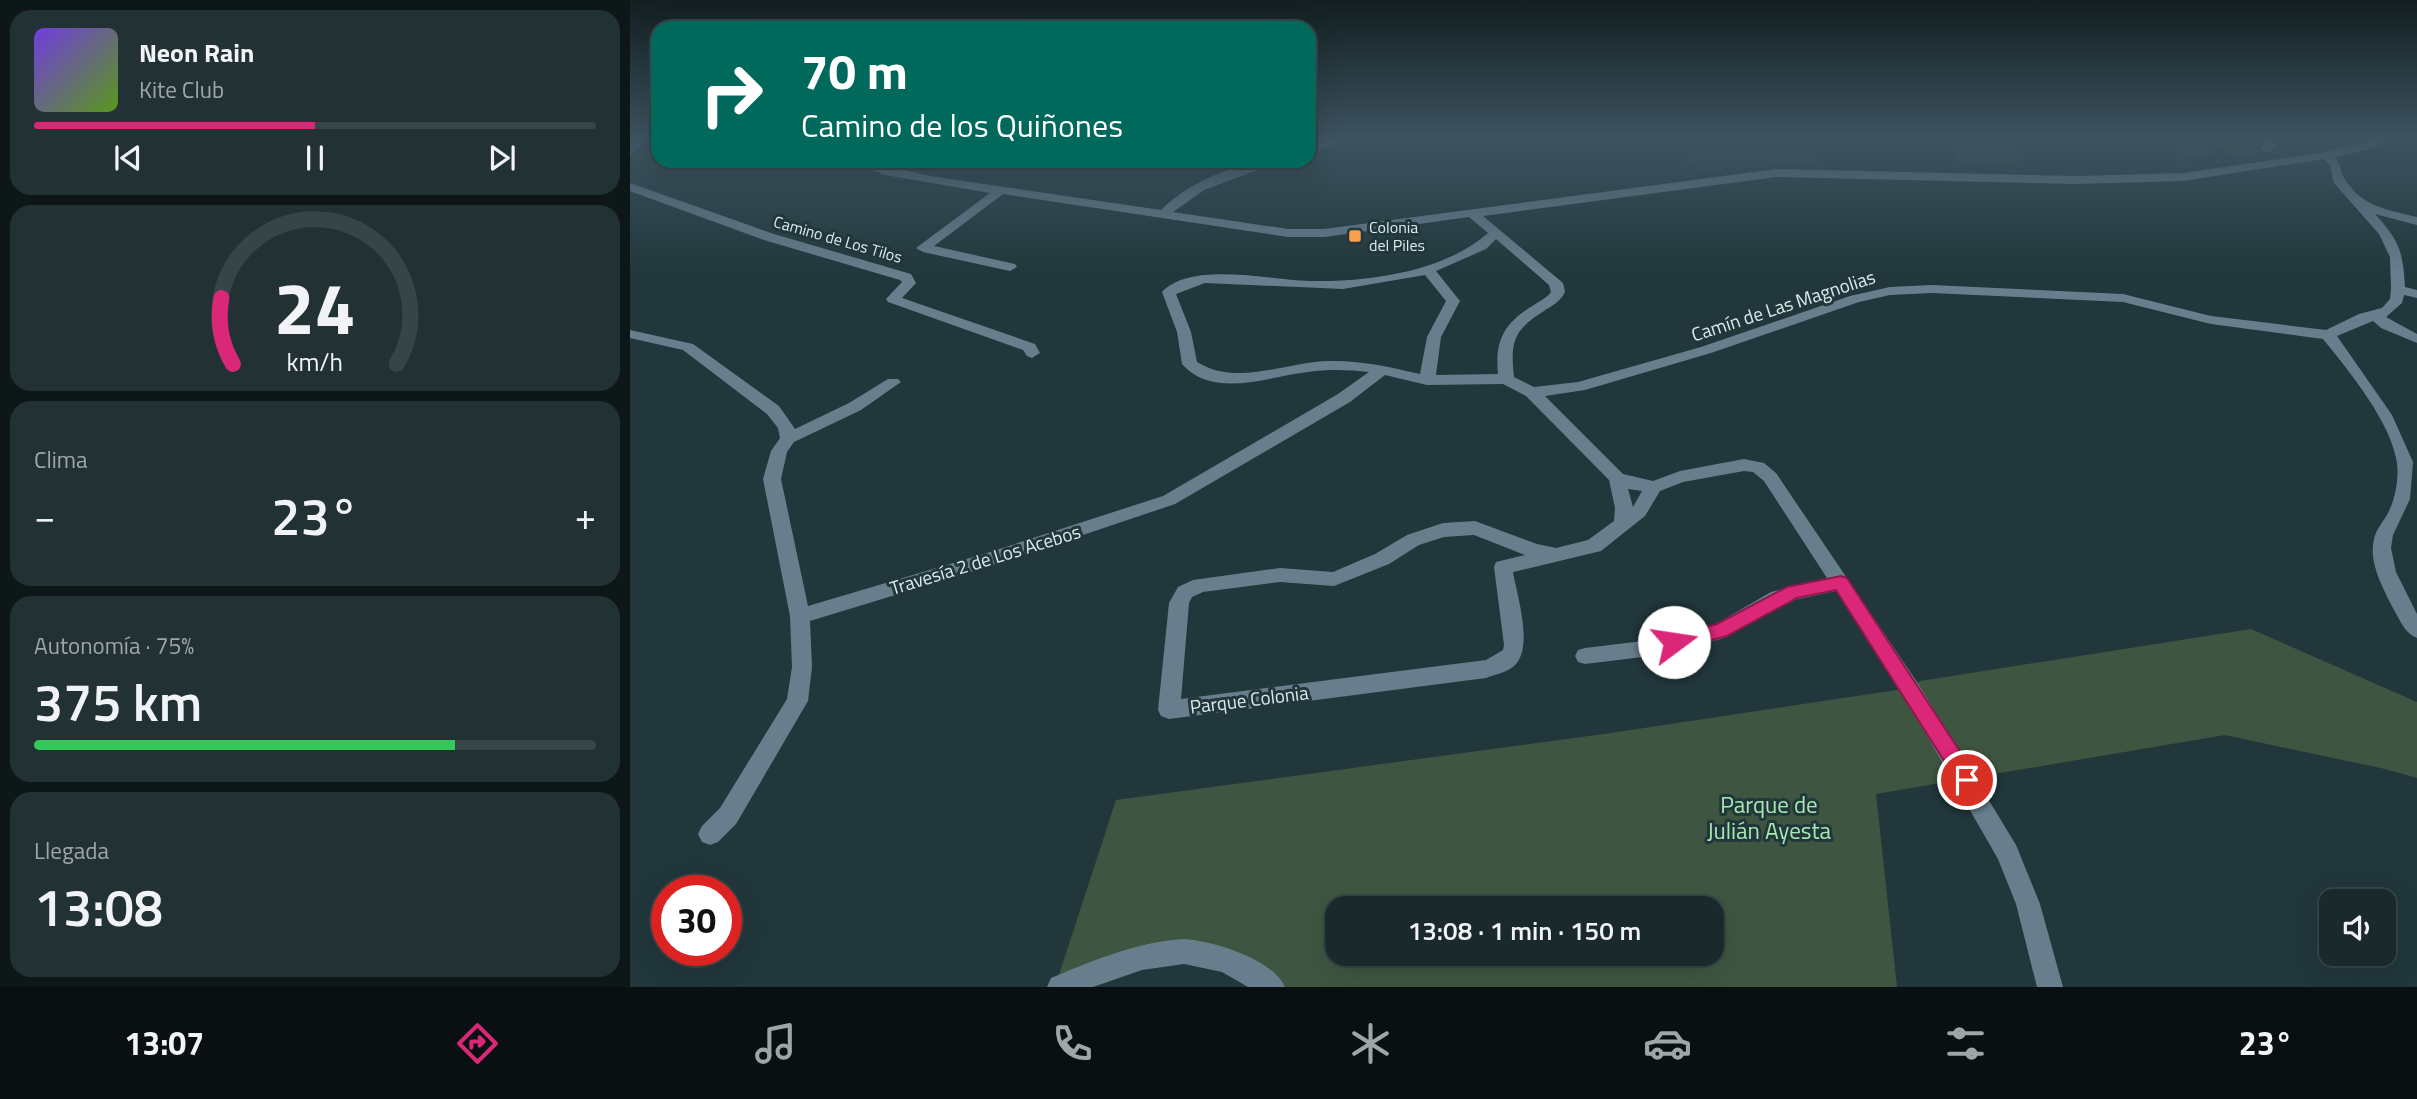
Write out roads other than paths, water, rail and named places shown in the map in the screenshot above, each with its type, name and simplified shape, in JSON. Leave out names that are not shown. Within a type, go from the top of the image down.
[{"type":"street","points":[[959,183],[1288,233],[1324,233],[1702,183]]},
{"type":"street","points":[[1163,215],[1177,200],[1211,183]]},
{"type":"street","points":[[2341,183],[2385,233],[2396,257],[2397,300],[2388,310],[2376,316],[2364,317],[2328,335],[2392,430],[2405,462],[2403,493],[2396,516],[2382,539],[2382,559],[2405,614],[2417,630]]},
{"type":"street","name":"Camino de Los Tilos","points":[[630,187],[769,237],[906,277],[909,283],[893,299],[1030,347],[1032,353]]},
{"type":"street","points":[[1001,190],[923,248],[1010,267]]},
{"type":"street","points":[[2360,206],[2417,220]]},
{"type":"street","points":[[1473,214],[1556,283],[1558,292],[1555,298],[1511,326],[1507,335],[1504,363],[1506,379]]},
{"type":"street","points":[[1495,233],[1480,246],[1428,270],[1344,285],[1295,286],[1224,277],[1201,277],[1184,282],[1169,292],[1184,332],[1190,364],[1208,374],[1227,379],[1252,379],[1297,369],[1346,365],[1427,380],[1506,379],[1532,392],[1617,478],[1633,484],[1654,487],[1680,477],[1744,465],[1758,467],[1770,477],[1910,688],[2008,853],[2028,904],[2050,987]]},
{"type":"street","points":[[1427,380],[1434,337],[1453,301],[1428,270]]},
{"type":"street","name":"Camín de Las Magnolias","points":[[1532,392],[1589,384],[1706,350],[1855,299],[1890,291],[1932,289],[2100,296],[2142,302],[2211,320],[2328,335]]},
{"type":"street","points":[[2398,289],[2417,294]]},
{"type":"street","points":[[2376,316],[2386,325],[2417,339]]},
{"type":"street","points":[[630,334],[688,347],[773,410],[786,426],[788,438]]},
{"type":"street","name":"Travesía 2 de Los Acebos","points":[[800,616],[990,559],[1169,500],[1334,404],[1382,370]]},
{"type":"street","points":[[710,834],[728,816],[797,701],[802,667],[800,616],[772,479],[779,450],[788,438],[831,421],[867,401],[893,382]]},
{"type":"street","points":[[1617,478],[1624,508],[1623,523]]},
{"type":"street","name":"Parque Colonia","points":[[1503,566],[1594,546],[1639,511],[1654,487]]},
{"type":"street","name":"Parque Colonia","points":[[1495,536],[1503,566],[1513,637],[1513,651],[1503,663],[1486,669],[1169,710],[1179,603],[1185,592],[1200,585],[1280,575],[1334,579],[1363,568],[1413,540],[1443,530],[1475,528],[1535,551],[1558,555]]},
{"type":"street","points":[[1585,656],[1651,648],[1721,631],[1778,597],[1841,583]]},
{"type":"street","points":[[1060,987],[1138,958],[1183,951],[1224,959],[1272,987]]},
{"type":"place","name":"Colonia del Piles","points":[[1355,236]]},
{"type":"park label","name":"Parque de Julián Ayesta","points":[[1769,817]]}]
